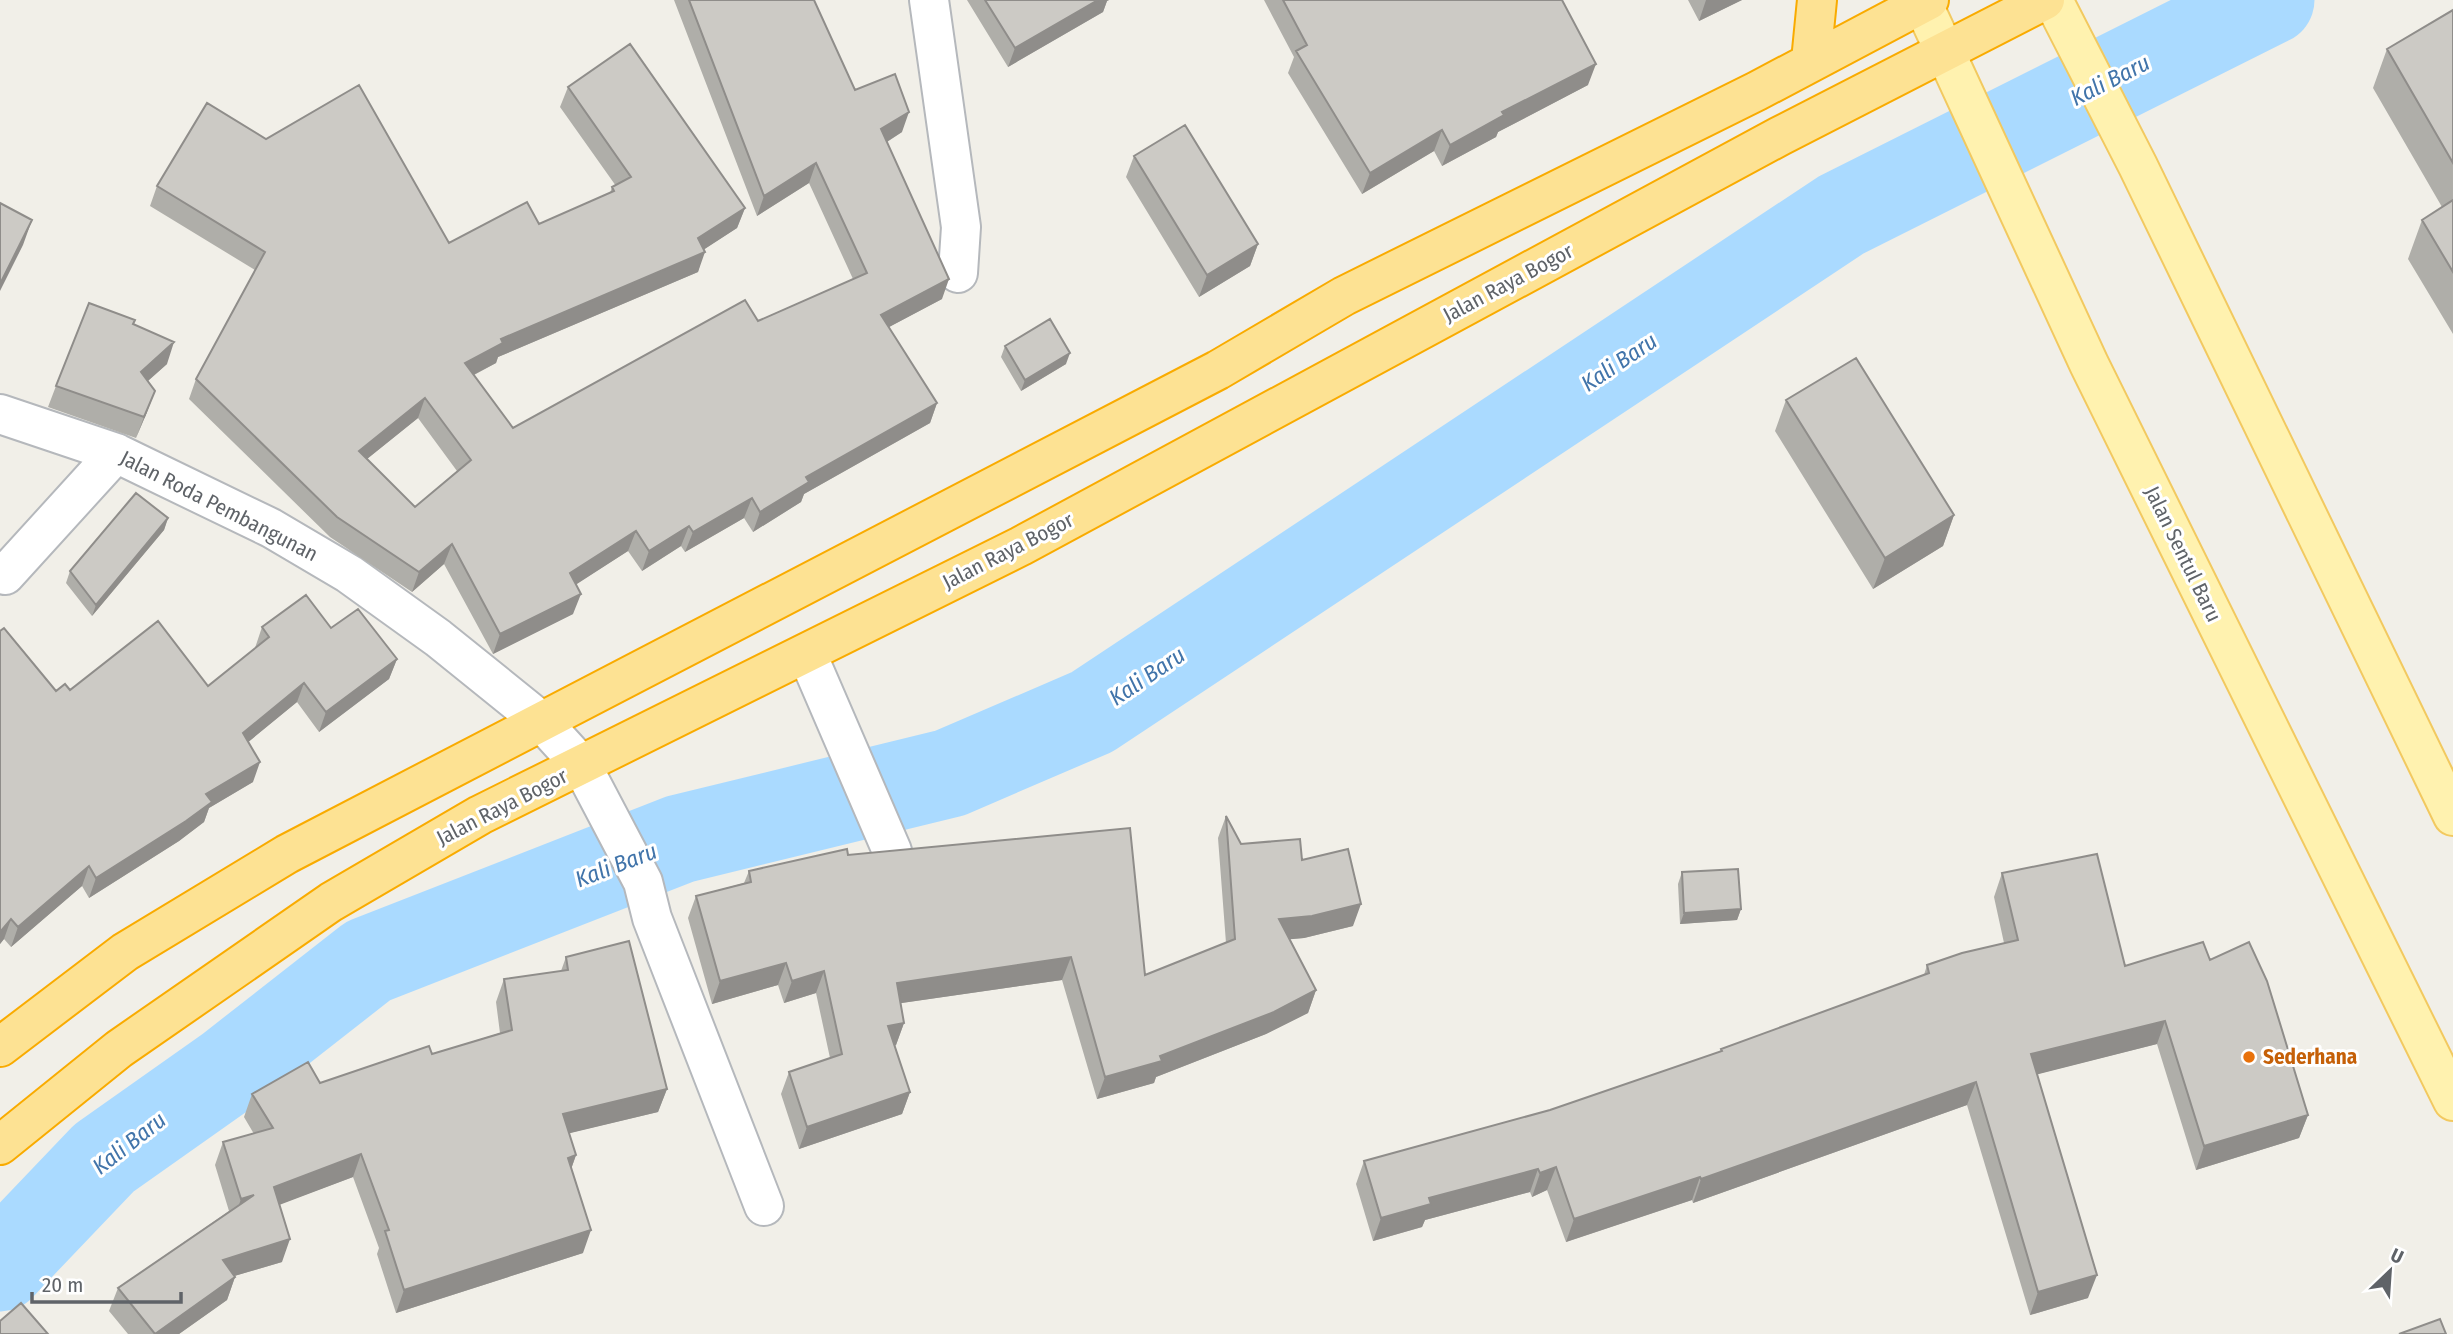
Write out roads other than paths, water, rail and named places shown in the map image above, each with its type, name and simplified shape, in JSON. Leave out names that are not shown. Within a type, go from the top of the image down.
[{"type":"highway","points":[[1811,61],[1817,0]]},
{"type":"highway","name":"Jalan Raya Bogor","points":[[0,1144],[119,1049],[331,902],[480,815],[1034,539],[1768,143],[1950,66],[2045,0]]},
{"type":"highway","points":[[0,1047],[125,952],[287,854],[1218,370],[1344,296],[1811,61],[1924,1]]},
{"type":"main road","points":[[2053,0],[2138,166],[2453,816]]},
{"type":"main road","name":"Jalan Sentul Baru","points":[[1924,1],[1950,66],[2089,364],[2453,1101]]},
{"type":"street","points":[[929,0],[961,227],[958,273]]},
{"type":"street","name":"Jalan Roda Pembangunan","points":[[0,414],[116,453],[271,528],[349,574],[438,638],[541,721],[582,766],[643,882],[652,918],[764,1206]]},
{"type":"street","points":[[5,575],[116,453]]},
{"type":"street","points":[[807,654],[892,851]]},
{"type":"waterway","name":"Kali Baru","points":[[0,1267],[104,1158],[230,1069],[368,961],[680,839],[950,773],[1092,712],[1841,215],[2270,0]]},
{"type":"place","name":"Sederhana","points":[[2249,1057]]}]
